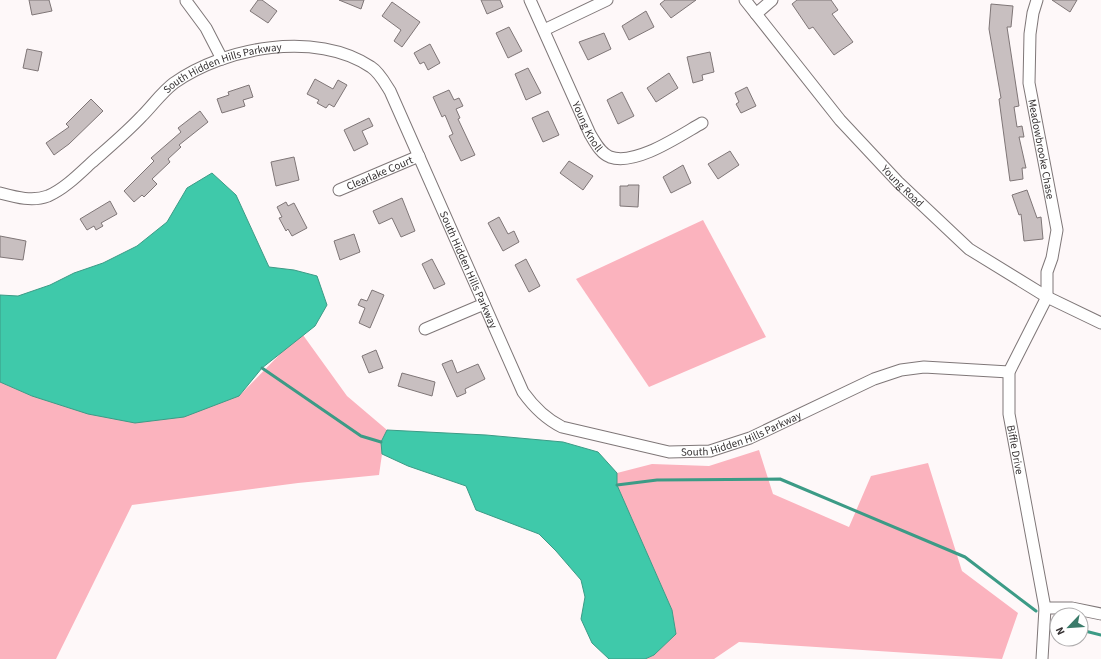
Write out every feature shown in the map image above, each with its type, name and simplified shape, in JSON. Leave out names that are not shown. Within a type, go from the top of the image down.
[{"type":"street","name":"Young Knoll","points":[[530,0],[590,134],[598,147],[610,157],[635,158],[702,123]]},
{"type":"street","points":[[544,30],[607,0]]},
{"type":"street","name":"Young Road","points":[[745,0],[840,120],[898,182],[969,249],[1047,297],[1101,323]]},
{"type":"street","points":[[756,14],[772,0]]},
{"type":"street","name":"Meadowbrooke Chase","points":[[1037,0],[1033,13],[1030,34],[1029,83],[1057,230],[1055,244],[1047,272],[1047,297]]},
{"type":"street","points":[[186,1],[206,28],[222,59]]},
{"type":"street","name":"South Hidden Hills Parkway","points":[[0,193],[16,197],[33,198],[47,196],[66,185],[132,128],[172,85],[195,70],[222,59],[269,48],[308,45],[349,55],[372,68],[382,78],[396,104],[523,392],[531,404],[553,422],[562,427],[669,452],[710,451],[750,438],[809,412],[874,380],[901,370],[924,367],[1009,372]]},
{"type":"street","name":"Clearlake Court","points":[[339,190],[419,156]]},
{"type":"street","name":"Biffle Drive","points":[[1042,659],[1045,608],[1009,414],[1009,372],[1047,297]]},
{"type":"street","points":[[425,329],[484,304]]},
{"type":"street","points":[[1045,608],[1072,608],[1101,614]]},
{"type":"shaded area","points":[[212,173],[236,195],[269,267],[294,270],[317,276],[327,305],[315,326],[262,368],[239,396],[184,417],[135,423],[88,414],[32,396],[0,382],[0,295],[18,296],[50,285],[74,273],[103,263],[137,246],[167,222],[187,188]]},
{"type":"shaded area","points":[[703,220],[766,337],[649,387],[576,279]]},
{"type":"shaded area","points":[[303,335],[347,396],[387,430],[379,475],[298,483],[132,505],[56,659],[0,659],[0,382],[32,396],[239,396],[285,349]]},
{"type":"shaded area","points":[[387,430],[486,435],[563,442],[598,452],[617,473],[617,485],[672,610],[676,634],[654,655],[645,659],[609,659],[592,643],[581,619],[585,597],[581,580],[556,551],[539,534],[476,510],[466,486],[408,466],[382,454],[381,442]]},
{"type":"shaded area","points":[[759,450],[773,494],[849,527],[871,476],[928,463],[962,571],[1018,613],[1002,659],[739,642],[714,659],[645,659],[654,655],[676,634],[672,610],[617,485],[617,473],[652,464],[709,466]]},
{"type":"building","points":[[29,0],[49,0],[52,11],[32,15]]},
{"type":"building","points":[[258,0],[262,0],[277,11],[268,23],[250,11]]},
{"type":"building","points":[[339,0],[364,0],[361,9]]},
{"type":"building","points":[[481,0],[500,0],[503,7],[487,14]]},
{"type":"building","points":[[665,0],[696,0],[671,18],[660,4]]},
{"type":"building","points":[[797,0],[831,0],[838,10],[832,14],[853,42],[834,55],[813,27],[809,29],[792,4]]},
{"type":"building","points":[[1052,0],[1077,0],[1070,12]]},
{"type":"building","points":[[392,2],[420,22],[402,47],[394,41],[401,30],[382,16]]},
{"type":"building","points":[[991,4],[1013,6],[1011,27],[1007,27],[1019,106],[1014,107],[1017,127],[1022,126],[1024,137],[1019,137],[1026,168],[1022,168],[1023,179],[1010,181],[999,99],[1001,98],[989,29]]},
{"type":"building","points":[[646,11],[654,27],[629,40],[622,26]]},
{"type":"building","points":[[509,27],[522,51],[508,58],[496,33]]},
{"type":"building","points":[[604,33],[611,49],[588,60],[579,42]]},
{"type":"building","points":[[430,44],[440,63],[428,70],[424,62],[420,64],[414,53]]},
{"type":"building","points":[[27,49],[42,52],[38,71],[23,68]]},
{"type":"building","points":[[710,52],[714,72],[702,75],[703,80],[693,83],[687,57]]},
{"type":"building","points":[[528,68],[541,93],[526,100],[515,74]]},
{"type":"building","points":[[669,73],[678,88],[656,102],[647,88]]},
{"type":"building","points":[[315,79],[333,89],[338,80],[347,85],[334,107],[329,104],[326,108],[317,103],[319,100],[307,94]]},
{"type":"building","points":[[249,85],[253,97],[243,100],[245,106],[222,113],[217,99],[229,95],[228,92]]},
{"type":"building","points":[[747,87],[756,106],[741,113],[736,104],[739,102],[735,93]]},
{"type":"building","points":[[449,90],[454,100],[459,98],[463,106],[456,109],[460,118],[458,119],[475,155],[461,161],[449,136],[453,134],[445,115],[442,117],[433,97]]},
{"type":"building","points":[[622,92],[634,116],[618,124],[607,100]]},
{"type":"building","points":[[91,99],[103,111],[69,144],[54,155],[46,143],[69,127],[66,124]]},
{"type":"building","points":[[200,111],[208,122],[179,145],[181,147],[168,159],[170,162],[152,179],[157,184],[144,197],[142,195],[134,202],[124,191],[154,161],[151,158],[181,132],[178,128]]},
{"type":"building","points":[[548,111],[559,135],[543,142],[532,118]]},
{"type":"building","points":[[369,118],[373,126],[362,131],[368,144],[354,151],[344,130]]},
{"type":"building","points":[[730,151],[739,165],[718,179],[708,164]]},
{"type":"building","points":[[294,157],[299,180],[276,186],[271,162]]},
{"type":"building","points":[[569,161],[593,176],[583,190],[560,173]]},
{"type":"building","points":[[683,165],[691,183],[671,193],[663,177]]},
{"type":"building","points":[[639,185],[638,207],[620,206],[620,186]]},
{"type":"building","points":[[1027,190],[1037,218],[1041,217],[1043,239],[1024,241],[1021,214],[1019,215],[1012,195]]},
{"type":"building","points":[[402,198],[415,231],[401,237],[392,218],[379,224],[373,211]]},
{"type":"building","points":[[110,201],[117,214],[101,223],[103,226],[96,230],[94,226],[87,230],[80,219]]},
{"type":"building","points":[[286,202],[288,206],[294,203],[307,228],[292,236],[288,229],[286,231],[279,218],[282,217],[277,207]]},
{"type":"building","points":[[499,217],[508,234],[514,231],[519,242],[503,251],[488,223]]},
{"type":"building","points":[[354,234],[360,252],[340,260],[334,241]]},
{"type":"building","points":[[0,236],[26,241],[23,260],[0,257]]},
{"type":"building","points":[[432,259],[445,284],[434,289],[422,264]]},
{"type":"building","points":[[526,259],[540,286],[529,292],[515,265]]},
{"type":"building","points":[[372,290],[384,295],[370,328],[359,323],[365,308],[358,305],[361,299],[367,301]]},
{"type":"building","points":[[376,350],[383,368],[369,373],[362,356]]},
{"type":"building","points":[[452,360],[457,373],[478,364],[485,379],[465,389],[466,393],[457,397],[442,364]]},
{"type":"building","points":[[402,373],[435,382],[432,396],[398,386]]},
{"type":"waterway","points":[[262,368],[361,436],[381,442]]},
{"type":"waterway","points":[[617,485],[657,480],[780,479],[965,557],[1036,611]]},
{"type":"waterway","points":[[1089,632],[1101,635]]}]
